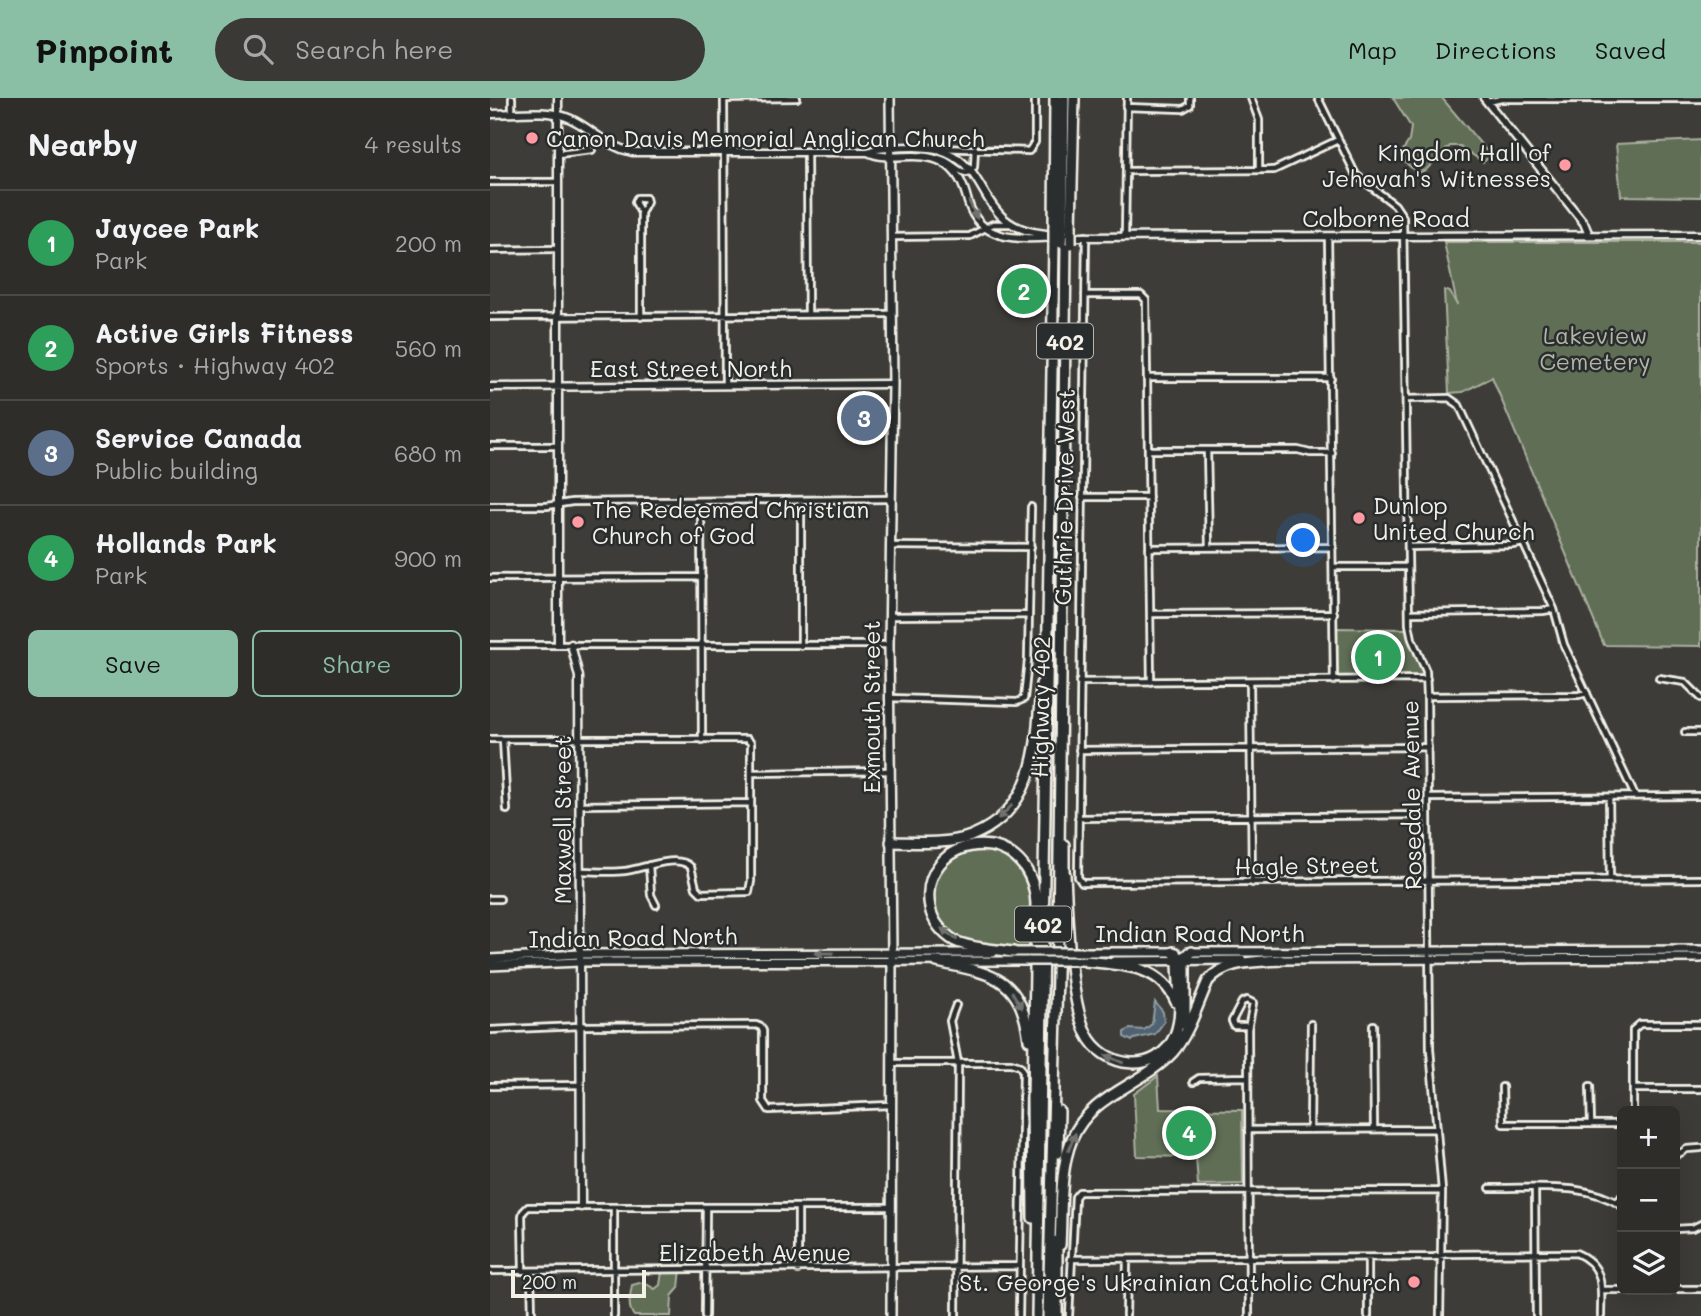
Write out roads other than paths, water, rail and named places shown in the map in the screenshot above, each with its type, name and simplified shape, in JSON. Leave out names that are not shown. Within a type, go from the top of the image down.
[{"type":"highway","name":"Highway 402","points":[[1035,1316],[1049,532],[1064,236],[1055,98]]},
{"type":"highway","name":"Highway 402","points":[[1048,1316],[1058,937],[1066,98]]},
{"type":"highway","points":[[1057,1316],[1064,865],[1064,236],[1074,98]]},
{"type":"highway","points":[[891,842],[948,841],[971,836],[991,825],[1009,810],[1021,794],[1032,765],[1037,737],[1049,532]]},
{"type":"highway","points":[[1013,952],[960,942],[943,932],[935,920],[929,900],[932,882],[942,863],[960,849],[981,844],[1006,850],[1021,862],[1033,883],[1036,903],[1032,1100],[1035,1316]]},
{"type":"highway","points":[[1064,865],[1075,981],[1082,1022],[1094,1045],[1105,1056],[1119,1062],[1136,1064],[1149,1061],[1172,1041],[1179,1017],[1179,958]]},
{"type":"highway","points":[[1179,958],[1192,952]]},
{"type":"highway","points":[[1085,957],[1127,965],[1152,974],[1172,993],[1179,1017]]},
{"type":"highway","points":[[1179,958],[1186,1006],[1184,1034]]},
{"type":"highway","points":[[1057,1282],[1064,1179],[1072,1139],[1082,1122],[1097,1105],[1171,1054],[1184,1034],[1213,974],[1223,968],[1245,962],[1280,960]]},
{"type":"highway","points":[[937,962],[988,973],[1015,994],[1025,1015],[1028,1030],[1032,1100]]},
{"type":"main road","name":"Exmouth Street","points":[[890,98],[893,384],[889,645],[891,1316]]},
{"type":"main road","name":"Indian Road North","points":[[490,959],[892,958],[1030,952],[1085,957],[1280,960],[1701,950]]},
{"type":"main road","name":"Indian Road North","points":[[1192,952],[1701,958]]},
{"type":"main road","name":"Indian Road North","points":[[892,958],[937,962],[1029,961],[1085,957]]},
{"type":"main road","name":"Indian Road North","points":[[490,967],[580,958]]},
{"type":"street","points":[[512,98],[512,114]]},
{"type":"street","points":[[558,98],[558,644]]},
{"type":"street","points":[[725,385],[724,99],[797,98]]},
{"type":"street","points":[[890,152],[934,148],[1024,152],[1035,142],[1035,98]]},
{"type":"street","points":[[1125,236],[1127,98]]},
{"type":"street","points":[[1126,107],[1183,110],[1190,105],[1190,98]]},
{"type":"street","points":[[1251,98],[1259,120],[1259,170]]},
{"type":"street","name":"Rosedale Avenue","points":[[1318,98],[1356,175],[1399,209],[1403,217],[1409,613],[1411,636],[1427,679],[1430,1054],[1442,1191],[1440,1316]]},
{"type":"street","points":[[1485,100],[1701,99]]},
{"type":"street","points":[[1485,100],[1584,223],[1589,235]]},
{"type":"street","points":[[490,114],[558,115],[569,118],[617,149],[650,153],[868,152],[876,149],[950,161],[965,173],[974,167],[975,148]]},
{"type":"street","points":[[1126,171],[1281,168],[1338,140]]},
{"type":"street","points":[[934,148],[953,156],[970,172],[994,209],[1012,225]]},
{"type":"street","points":[[558,154],[592,150]]},
{"type":"street","points":[[807,153],[808,315]]},
{"type":"street","points":[[930,157],[947,164],[959,177],[973,214],[986,228]]},
{"type":"street","points":[[490,182],[557,182]]},
{"type":"street","points":[[641,213],[642,317]]},
{"type":"street","name":"Colborne Road","points":[[891,237],[970,236],[996,223],[1012,225],[1029,233],[1064,236]]},
{"type":"street","name":"Colborne Road","points":[[986,228],[1013,238],[1701,235]]},
{"type":"street","points":[[970,236],[986,232],[997,234]]},
{"type":"street","points":[[1328,235],[1334,681]]},
{"type":"street","name":"Guthrie Drive West","points":[[1082,883],[1078,877],[1078,750],[1086,236]]},
{"type":"street","points":[[490,250],[558,249]]},
{"type":"street","points":[[1085,295],[1141,295],[1147,305],[1151,682]]},
{"type":"street","points":[[490,317],[892,314]]},
{"type":"street","points":[[1147,378],[1331,378]]},
{"type":"street","name":"East Street North","points":[[490,387],[893,384]]},
{"type":"street","points":[[1406,398],[1449,398],[1456,401],[1554,608],[1564,645],[1635,796]]},
{"type":"street","points":[[490,446],[558,446]]},
{"type":"street","points":[[1148,450],[1298,450],[1332,453]]},
{"type":"street","points":[[1207,450],[1209,547]]},
{"type":"street","points":[[1082,497],[1149,497]]},
{"type":"street","points":[[490,506],[557,505],[572,502],[891,499]]},
{"type":"street","points":[[701,501],[702,740]]},
{"type":"street","points":[[801,501],[801,646]]},
{"type":"street","points":[[890,698],[1017,702],[1024,699],[1028,674],[1031,507]]},
{"type":"street","points":[[1408,547],[1523,543]]},
{"type":"street","points":[[890,546],[1031,547]]},
{"type":"street","points":[[1149,548],[1333,547]]},
{"type":"street","points":[[1333,567],[1408,567]]},
{"type":"street","points":[[490,578],[702,577]]},
{"type":"street","points":[[1409,613],[1543,611],[1554,608]]},
{"type":"street","points":[[1150,614],[1334,613]]},
{"type":"street","points":[[890,616],[1029,615]]},
{"type":"street","name":"Maxwell Street","points":[[571,644],[579,677],[581,1207]]},
{"type":"street","points":[[490,645],[889,645]]},
{"type":"street","points":[[1659,678],[1685,682],[1701,698]]},
{"type":"street","points":[[1079,682],[1427,679]]},
{"type":"street","points":[[1250,681],[1252,883]]},
{"type":"street","points":[[1427,696],[1587,693]]},
{"type":"street","points":[[1685,732],[1701,732]]},
{"type":"street","points":[[490,739],[750,741],[752,773],[749,892],[705,894],[696,888],[691,867],[686,863],[659,863],[628,871],[579,871]]},
{"type":"street","points":[[503,739],[507,810]]},
{"type":"street","points":[[1078,750],[1428,747]]},
{"type":"street","points":[[752,773],[890,771]]},
{"type":"street","points":[[1428,798],[1701,796]]},
{"type":"street","points":[[1609,797],[1610,880]]},
{"type":"street","points":[[580,805],[751,803]]},
{"type":"street","points":[[1078,818],[1428,815]]},
{"type":"street","points":[[649,865],[652,895],[656,905]]},
{"type":"street","name":"Hagle Street","points":[[1082,883],[1701,879]]},
{"type":"street","points":[[490,899],[500,898]]},
{"type":"street","points":[[1248,1026],[1234,1026],[1232,1021],[1242,1002],[1247,1000],[1253,1003],[1248,1026],[1247,1077],[1249,1316]]},
{"type":"street","points":[[956,1005],[950,1021],[958,1063],[956,1316]]},
{"type":"street","points":[[1310,1129],[1311,1024]]},
{"type":"street","points":[[1633,1106],[1635,1027],[1640,1024],[1701,1024]]},
{"type":"street","points":[[490,1030],[580,1026],[756,1025],[762,1029],[763,1101],[769,1110],[891,1105]]},
{"type":"street","points":[[1373,1026],[1374,1129]]},
{"type":"street","points":[[891,1063],[1011,1063],[1020,1066],[1023,1072],[1019,1316]]},
{"type":"street","points":[[1193,1082],[1199,1078],[1247,1077]]},
{"type":"street","points":[[491,1086],[581,1085]]},
{"type":"street","points":[[1590,1086],[1591,1124]]},
{"type":"street","points":[[1502,1087],[1502,1124],[1617,1124]]},
{"type":"street","points":[[1633,1089],[1701,1089]]},
{"type":"street","points":[[1248,1130],[1437,1129]]},
{"type":"street","points":[[1680,1153],[1687,1149],[1701,1148]]},
{"type":"street","points":[[1490,1188],[1586,1190],[1617,1203]]},
{"type":"street","points":[[1535,1189],[1536,1316]]},
{"type":"street","points":[[1069,1316],[1070,1259],[1077,1193],[1442,1191]]},
{"type":"street","points":[[523,1271],[522,1216],[528,1207],[892,1207]]},
{"type":"street","points":[[614,1207],[614,1316]]},
{"type":"street","points":[[705,1316],[706,1207]]},
{"type":"street","points":[[798,1207],[798,1270]]},
{"type":"street","points":[[1680,1229],[1693,1228],[1701,1224]]},
{"type":"street","points":[[1070,1259],[1576,1254],[1594,1265],[1600,1277],[1601,1316]]},
{"type":"street","points":[[1368,1258],[1368,1316]]},
{"type":"street","points":[[1126,1316],[1127,1260]]},
{"type":"street","name":"Elizabeth Avenue","points":[[490,1271],[1020,1266]]},
{"type":"street","points":[[531,1270],[532,1316]]},
{"type":"street","points":[[1680,1289],[1701,1289]]},
{"type":"street","points":[[1601,1290],[1617,1290]]},
{"type":"water","points":[[1155,1002],[1163,1012],[1164,1022],[1155,1034],[1132,1041],[1124,1037],[1124,1032],[1130,1029],[1144,1030],[1152,1024]]},
{"type":"place","name":"Canon Davis Memorial Anglican Church","points":[[532,138]]},
{"type":"place","name":"Kingdom Hall of Jehovah's Witnesses","points":[[1565,165]]},
{"type":"place","name":"Active Girls Fitness","points":[[1024,291]]},
{"type":"place","name":"Service Canada","points":[[864,418]]},
{"type":"place","name":"Dunlop United Church","points":[[1359,518]]},
{"type":"place","name":"The Redeemed Christian Church of God","points":[[578,522]]},
{"type":"place","name":"Jaycee Park","points":[[1378,657]]},
{"type":"place","name":"Hollands Park","points":[[1189,1133]]},
{"type":"place","name":"St. George's Ukrainian Catholic Church","points":[[1414,1282]]},
{"type":"park label","name":"Lakeview Cemetery","points":[[1595,348]]}]
